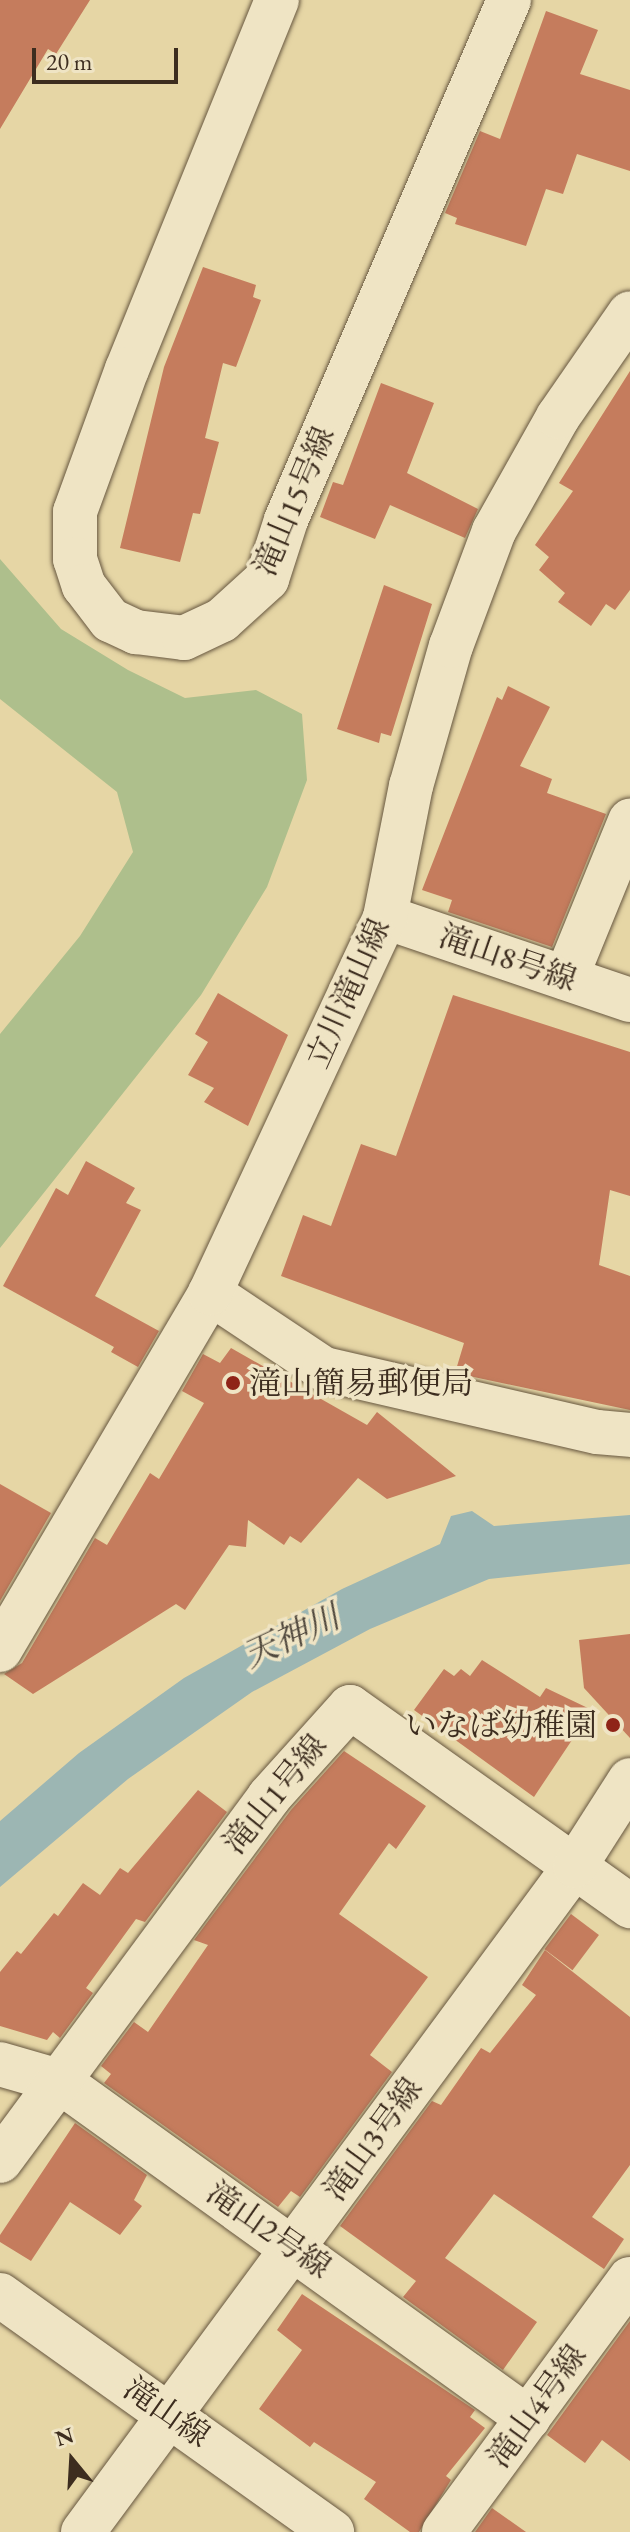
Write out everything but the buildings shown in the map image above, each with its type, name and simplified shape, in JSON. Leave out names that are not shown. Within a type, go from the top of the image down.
[{"type":"street","name":"滝山15号線","points":[[277,0],[127,369],[75,512],[75,559],[84,586],[110,620],[136,632],[184,638],[222,620],[267,579],[286,520],[509,0]]},
{"type":"street","name":"立川滝山線","points":[[0,1650],[210,1293],[385,917],[411,786],[451,646],[494,531],[622,339]]},
{"type":"street","points":[[566,978],[630,821]]},
{"type":"street","name":"滝山8号線","points":[[385,917],[630,1000]]},
{"type":"street","points":[[210,1293],[324,1369],[597,1432],[630,1435]]},
{"type":"street","name":"滝山1号線","points":[[0,2161],[269,1797],[350,1707],[630,1906]]},
{"type":"street","name":"滝山3号線","points":[[83,2532],[575,1866],[630,1780]]},
{"type":"street","name":"滝山2号線","points":[[0,2064],[59,2081],[528,2418]]},
{"type":"street","name":"滝山4号線","points":[[444,2532],[630,2279]]},
{"type":"street","name":"滝山線","points":[[0,2295],[171,2412],[332,2532]]},
{"type":"green space","points":[[0,559],[61,629],[128,670],[185,698],[256,690],[302,714],[307,780],[267,887],[201,995],[0,1248],[0,1034],[80,936],[133,852],[117,792],[0,699]]},
{"type":"water","name":"天神川","points":[[472,1511],[494,1526],[630,1515],[630,1564],[489,1579],[370,1629],[252,1692],[128,1779],[0,1887],[0,1821],[79,1753],[184,1678],[342,1589],[440,1544],[451,1516]]},
{"type":"place","name":"滝山簡易郵便局","points":[[233,1383]]},
{"type":"place","name":"いなば幼稚園","points":[[613,1725]]}]
